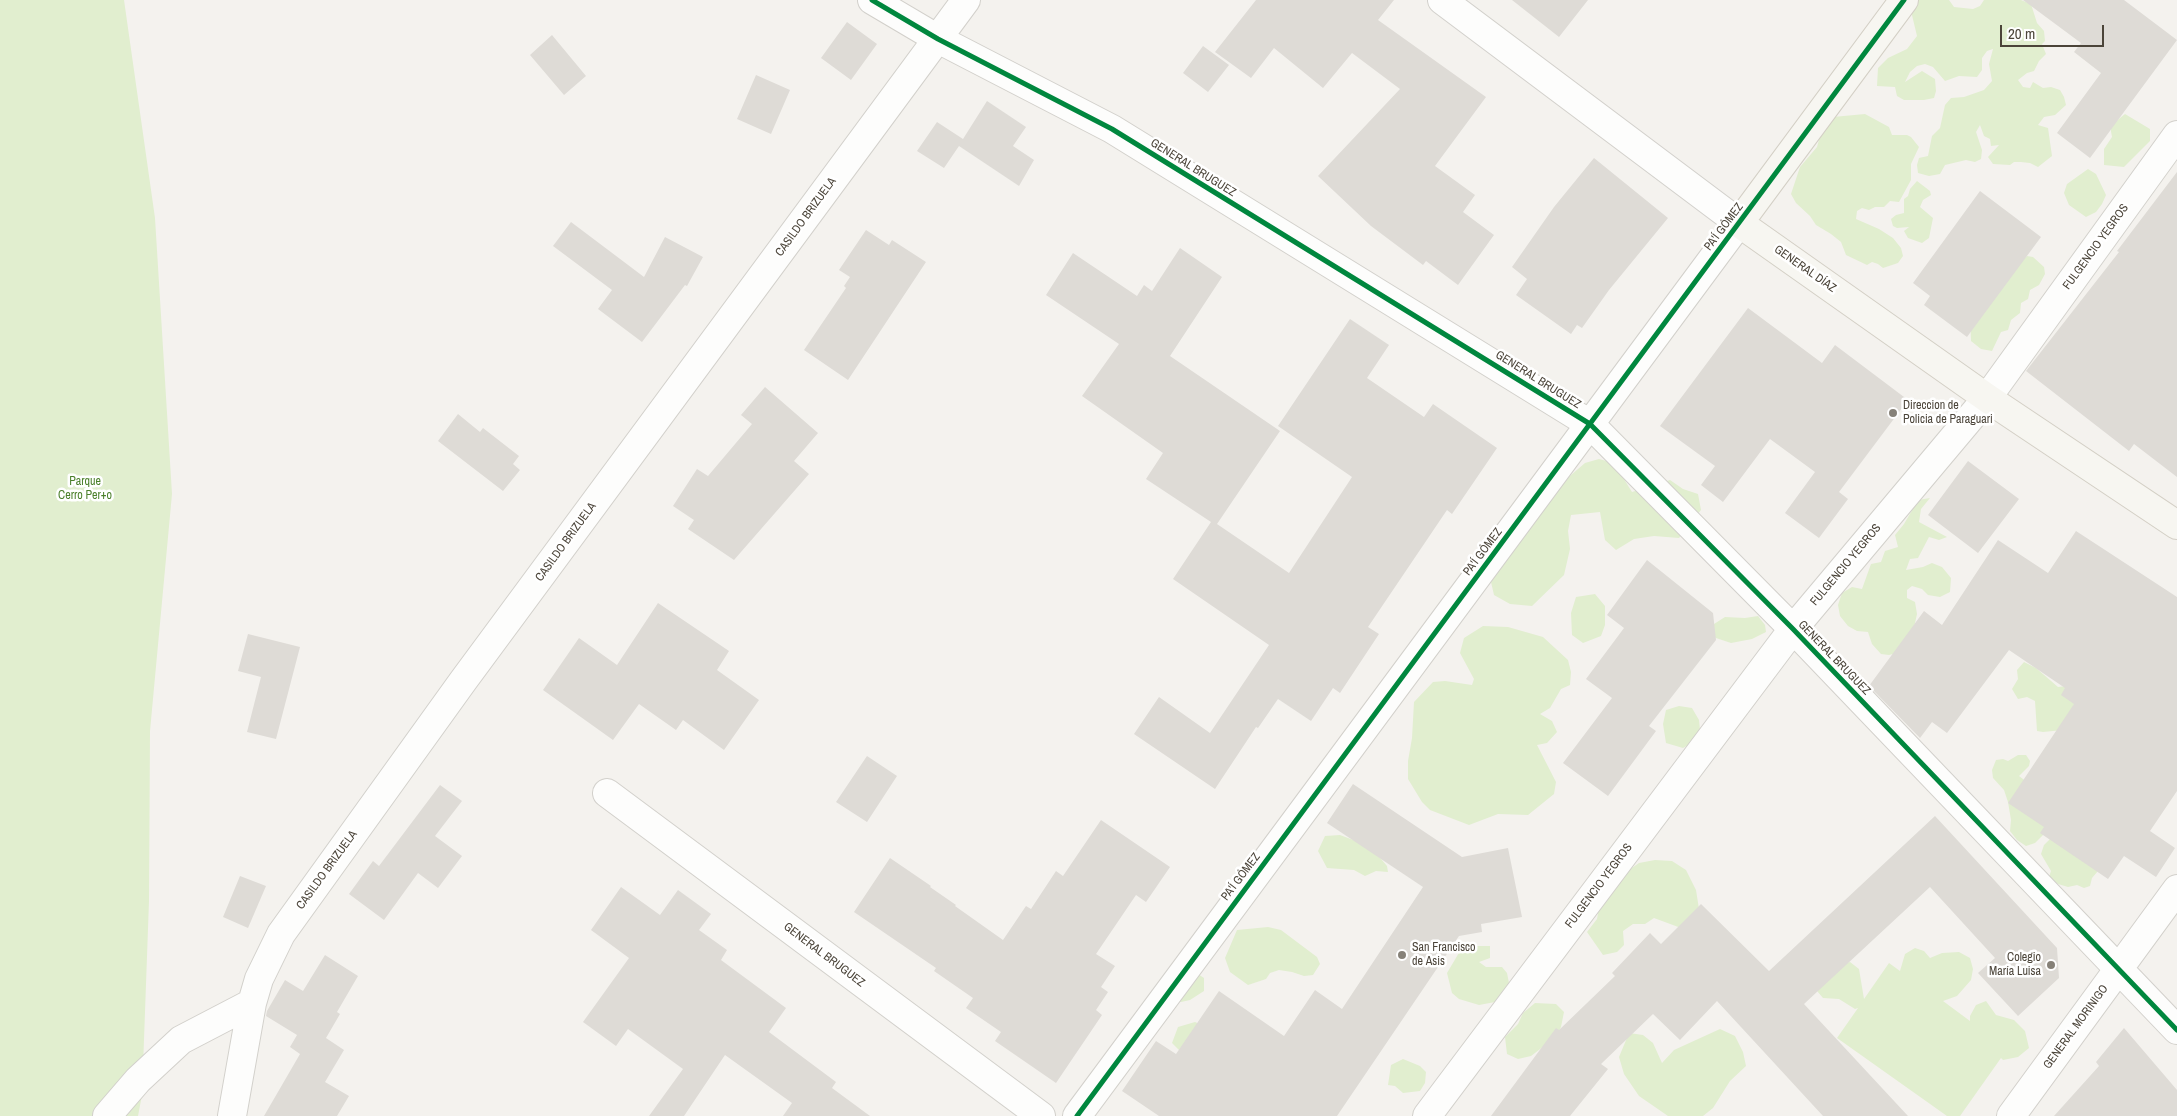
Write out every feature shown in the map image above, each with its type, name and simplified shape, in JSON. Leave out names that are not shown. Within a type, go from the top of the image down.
[{"type":"street","name":"GENERAL BRUGUEZ","points":[[872,0],[938,39],[1112,129],[1590,424],[1793,629],[2177,1030]]},
{"type":"street","name":"CASILDO BRIZUELA","points":[[232,1116],[252,1003],[260,979],[281,934],[463,681],[966,0]]},
{"type":"street","name":"GENERAL DÍAZ","points":[[1442,0],[1739,223],[1987,398],[2177,525]]},
{"type":"street","name":"PA'Í GÓMEZ","points":[[1077,1116],[1904,0]]},
{"type":"street","name":"FULGENCIO YEGROS","points":[[1427,1116],[1793,629],[1987,398],[2177,136]]},
{"type":"street","name":"GENERAL BRUGUEZ","points":[[607,793],[1041,1116]]},
{"type":"street","name":"GENERAL MORINIGO","points":[[2011,1116],[2177,889]]},
{"type":"street","points":[[107,1116],[138,1080],[181,1040],[252,1003]]},
{"type":"green space","name":"Parque Cerro Per+o","points":[[0,0],[124,0],[155,218],[172,494],[150,731],[149,901],[142,1095],[138,1116],[0,1116]]},
{"type":"green space","points":[[1917,0],[1949,0],[1954,7],[1973,9],[1980,6],[1984,0],[2021,0],[2031,4],[2037,23],[2044,31],[2045,41],[2042,44],[2046,54],[2039,61],[2034,71],[2027,73],[2018,80],[2023,87],[2030,88],[2033,82],[2043,88],[2051,87],[2060,90],[2064,97],[2066,105],[2055,115],[2044,117],[2038,125],[2048,128],[2052,156],[2038,167],[2030,163],[2021,162],[2014,162],[2010,165],[1993,164],[1988,157],[1999,145],[1991,146],[1990,139],[1984,136],[1980,125],[1976,132],[1982,150],[1981,159],[1975,162],[1966,160],[1945,165],[1940,174],[1929,176],[1918,173],[1917,165],[1919,158],[1928,156],[1932,136],[1940,128],[1945,105],[1951,98],[1964,97],[1984,90],[1992,81],[1989,64],[1993,49],[1987,51],[1982,58],[1982,70],[1977,77],[1959,76],[1945,81],[1933,67],[1925,64],[1917,66],[1910,72],[1905,82],[1922,71],[1935,79],[1936,91],[1934,98],[1904,100],[1897,96],[1895,87],[1877,86],[1878,68],[1888,58],[1907,49],[1917,36],[1911,11]]},
{"type":"green space","points":[[1865,114],[1889,127],[1892,135],[1907,135],[1911,137],[1919,147],[1911,164],[1911,180],[1899,202],[1890,201],[1884,207],[1875,207],[1869,210],[1862,208],[1857,211],[1856,219],[1879,229],[1893,238],[1901,248],[1903,256],[1898,263],[1883,268],[1872,262],[1867,265],[1846,255],[1841,242],[1816,225],[1810,216],[1796,203],[1791,194],[1800,167],[1817,147],[1820,136],[1833,117]]},
{"type":"green space","points":[[2125,114],[2150,129],[2150,141],[2124,167],[2104,165],[2104,149],[2112,137],[2110,126]]},
{"type":"green space","points":[[2088,169],[2096,174],[2106,195],[2096,212],[2086,217],[2069,205],[2064,193],[2067,184]]},
{"type":"green space","points":[[1917,181],[1930,191],[1931,195],[1923,200],[1920,207],[1933,218],[1929,238],[1922,243],[1908,238],[1904,231],[1909,227],[1897,228],[1893,226],[1891,219],[1896,215],[1904,213],[1904,199]]},
{"type":"green space","points":[[2027,256],[2033,257],[2044,267],[2045,274],[2039,285],[2030,290],[2028,299],[2021,303],[2020,313],[2011,320],[2008,330],[2001,332],[1992,351],[1981,349],[1971,341],[1970,313]]},
{"type":"green space","points":[[1599,459],[1614,463],[1632,492],[1670,480],[1683,489],[1698,494],[1701,510],[1679,538],[1654,536],[1634,539],[1616,550],[1605,540],[1600,512],[1571,515],[1568,531],[1570,549],[1564,575],[1532,606],[1510,604],[1494,595],[1491,582],[1499,566],[1543,508],[1555,496],[1564,481],[1585,463]]},
{"type":"green space","points":[[1930,498],[1921,509],[1919,522],[1947,537],[1939,540],[1929,537],[1918,558],[1910,559],[1906,570],[1923,567],[1932,563],[1942,567],[1951,578],[1950,592],[1940,597],[1928,595],[1922,589],[1912,586],[1907,590],[1907,598],[1915,602],[1917,614],[1911,641],[1901,652],[1889,655],[1881,654],[1872,644],[1868,632],[1857,631],[1848,626],[1840,616],[1838,605],[1842,593],[1852,587],[1862,589],[1871,564],[1881,562],[1885,551],[1898,547],[1895,535],[1918,500]]},
{"type":"green space","points":[[1595,594],[1605,606],[1605,625],[1601,636],[1583,643],[1572,635],[1571,613],[1576,597]]},
{"type":"green space","points":[[1758,616],[1765,625],[1766,632],[1752,639],[1731,643],[1713,637],[1714,624],[1725,617],[1745,618]]},
{"type":"green space","points":[[1483,626],[1508,627],[1543,637],[1568,660],[1571,672],[1570,685],[1561,689],[1550,708],[1540,714],[1552,721],[1557,732],[1547,743],[1537,745],[1556,782],[1554,794],[1528,815],[1498,814],[1469,825],[1430,810],[1422,802],[1408,779],[1408,761],[1412,738],[1414,702],[1433,682],[1445,681],[1472,685],[1474,679],[1460,653],[1464,638]]},
{"type":"green space","points":[[2024,662],[2036,668],[2058,687],[2083,684],[2063,730],[2037,731],[2035,701],[2027,697],[2018,699],[2012,689],[2018,679],[2017,670]]},
{"type":"green space","points":[[1679,706],[1692,708],[1699,720],[1700,730],[1694,742],[1683,748],[1666,743],[1663,724],[1666,710]]},
{"type":"green space","points":[[2018,755],[2026,755],[2030,761],[2029,766],[2019,776],[2027,782],[2046,824],[2046,832],[2035,843],[2026,846],[2017,840],[2010,831],[2011,820],[2008,802],[2004,790],[1993,778],[1992,770],[1996,760],[2003,759],[2008,761]]},
{"type":"green space","points":[[2056,833],[2098,871],[2092,878],[2090,886],[2084,888],[2077,885],[2068,887],[2058,884],[2049,877],[2051,871],[2041,854],[2044,845]]},
{"type":"green space","points":[[1340,835],[1356,841],[1376,853],[1387,866],[1388,872],[1376,871],[1365,876],[1354,870],[1327,868],[1318,851],[1325,836]]},
{"type":"green space","points":[[1655,860],[1672,861],[1686,870],[1696,890],[1699,909],[1681,928],[1654,918],[1645,924],[1633,924],[1623,931],[1624,945],[1617,952],[1603,955],[1587,932],[1597,919],[1599,908],[1629,870],[1639,863]]},
{"type":"green space","points":[[1268,927],[1281,930],[1317,957],[1320,964],[1313,975],[1304,976],[1279,970],[1270,973],[1266,979],[1248,985],[1230,972],[1225,958],[1237,930]]},
{"type":"green space","points":[[1463,946],[1490,946],[1490,958],[1479,962],[1486,967],[1502,967],[1507,973],[1508,993],[1495,1002],[1479,1005],[1459,999],[1452,993],[1447,973]]},
{"type":"green space","points":[[1915,948],[1924,951],[1930,958],[1942,953],[1959,952],[1970,958],[1973,969],[1971,980],[1957,996],[1943,1001],[1970,1021],[1970,1016],[1976,1005],[1986,1001],[1996,1015],[2014,1020],[2025,1031],[2029,1048],[2018,1057],[2003,1060],[2001,1058],[1960,1116],[1947,1116],[1837,1038],[1858,1008],[1855,1009],[1839,999],[1823,998],[1817,991],[1841,964],[1850,962],[1859,969],[1864,999],[1889,963],[1900,971],[1905,954]]},
{"type":"green space","points":[[1198,974],[1204,978],[1204,991],[1190,1000],[1181,1002],[1173,997]]},
{"type":"green space","points":[[1535,1003],[1556,1004],[1564,1012],[1561,1027],[1556,1037],[1531,1056],[1518,1059],[1507,1054],[1505,1037],[1518,1024],[1523,1013]]},
{"type":"green space","points":[[1195,1022],[1209,1028],[1186,1057],[1172,1043],[1178,1027]]},
{"type":"green space","points":[[1720,1029],[1735,1036],[1743,1052],[1746,1066],[1730,1081],[1713,1108],[1703,1116],[1668,1116],[1639,1096],[1624,1074],[1619,1057],[1629,1033],[1643,1035],[1653,1043],[1662,1063],[1674,1050]]},
{"type":"green space","points":[[1403,1059],[1420,1066],[1426,1072],[1425,1083],[1420,1091],[1403,1093],[1395,1086],[1388,1085],[1391,1065]]},
{"type":"building","points":[[1256,0],[1394,0],[1378,20],[1486,97],[1435,166],[1475,195],[1463,212],[1494,235],[1458,285],[1426,261],[1423,265],[1371,226],[1318,176],[1400,89],[1352,53],[1323,88],[1274,48],[1251,78],[1215,52]]},
{"type":"building","points":[[1512,0],[1588,0],[1559,37]]},
{"type":"building","points":[[2023,0],[2124,0],[2177,40],[2090,158],[2057,133],[2101,73],[2074,52],[2081,43]]},
{"type":"building","points":[[847,22],[877,44],[851,80],[821,58]]},
{"type":"building","points":[[552,35],[586,76],[564,95],[530,55]]},
{"type":"building","points":[[1203,46],[1229,65],[1208,92],[1183,73]]},
{"type":"building","points":[[756,75],[790,90],[771,134],[737,119]]},
{"type":"building","points":[[987,101],[1026,127],[1013,146],[1034,160],[1019,186],[959,146],[944,168],[917,151],[937,122],[963,139]]},
{"type":"building","points":[[1594,158],[1668,218],[1609,290],[1582,328],[1577,325],[1571,334],[1516,295],[1527,279],[1512,267],[1554,207]]},
{"type":"building","points":[[2177,172],[2177,477],[2134,444],[2129,451],[2026,371],[2119,252],[2117,251]]},
{"type":"building","points":[[1980,191],[2041,237],[1967,337],[1924,305],[1930,296],[1913,283]]},
{"type":"building","points":[[571,222],[644,277],[665,237],[703,257],[687,286],[685,285],[642,342],[598,309],[612,290],[553,246]]},
{"type":"building","points":[[866,230],[889,245],[892,240],[926,262],[848,380],[804,350],[846,288],[844,286],[850,277],[839,270]]},
{"type":"building","points":[[1180,248],[1222,277],[1170,356],[1280,431],[1217,524],[1289,573],[1352,477],[1278,426],[1350,319],[1389,345],[1367,378],[1424,417],[1433,404],[1497,448],[1452,514],[1447,510],[1368,627],[1379,634],[1340,693],[1333,688],[1311,721],[1278,699],[1258,728],[1256,727],[1215,789],[1134,734],[1159,697],[1210,733],[1269,645],[1173,579],[1211,522],[1146,479],[1163,453],[1082,396],[1119,344],[1046,295],[1073,253],[1137,296],[1144,285],[1152,291]]},
{"type":"building","points":[[1748,308],[1822,363],[1835,345],[1908,400],[1839,492],[1848,499],[1819,538],[1785,513],[1815,472],[1770,439],[1723,502],[1701,485],[1715,466],[1660,426]]},
{"type":"building","points":[[765,387],[818,433],[794,461],[809,474],[734,560],[688,529],[694,520],[673,506],[697,469],[708,476],[752,424],[741,415]]},
{"type":"building","points":[[458,414],[480,432],[483,428],[519,456],[513,464],[520,470],[503,491],[438,441]]},
{"type":"building","points":[[1968,461],[2019,499],[1978,553],[1928,515]]},
{"type":"building","points":[[2076,531],[2177,597],[2177,791],[2150,831],[2175,848],[2156,877],[2124,856],[2108,879],[2040,833],[2044,827],[2008,803],[2074,704],[2061,695],[2065,688],[2009,650],[1947,733],[1932,722],[1920,738],[1869,686],[1924,611],[1942,625],[1998,540],[2048,573]]},
{"type":"building","points":[[1647,560],[1713,613],[1716,640],[1649,726],[1656,731],[1608,796],[1563,763],[1612,698],[1586,679],[1624,628],[1607,615]]},
{"type":"building","points":[[658,603],[729,651],[717,670],[759,700],[724,750],[683,720],[676,730],[639,704],[613,740],[543,690],[579,638],[617,665]]},
{"type":"building","points":[[248,634],[300,647],[276,739],[247,732],[261,677],[238,671]]},
{"type":"building","points":[[867,756],[897,776],[867,822],[836,802]]},
{"type":"building","points":[[1353,784],[1462,857],[1508,848],[1522,917],[1481,924],[1482,932],[1459,936],[1337,1116],[1159,1116],[1122,1091],[1156,1041],[1176,1054],[1219,991],[1284,1036],[1315,990],[1342,1009],[1423,887],[1327,823]]},
{"type":"building","points":[[440,785],[462,801],[435,836],[462,856],[438,888],[418,873],[384,920],[349,894],[373,861],[379,866]]},
{"type":"building","points":[[1935,816],[2057,948],[2059,978],[2018,1016],[1978,973],[1995,958],[1930,887],[1804,1004],[1908,1116],[1823,1116],[1717,1001],[1680,1040],[1653,1014],[1601,1064],[1608,1069],[1570,1116],[1491,1116],[1556,1028],[1559,1030],[1615,976],[1612,973],[1650,933],[1661,944],[1701,904],[1769,971]]},
{"type":"building","points":[[1101,820],[1170,867],[1146,902],[1136,895],[1096,954],[1115,966],[1101,987],[1108,992],[1096,1010],[1102,1015],[1056,1083],[995,1041],[1001,1032],[966,1008],[973,998],[934,971],[936,968],[854,912],[890,858],[1003,940],[1026,906],[1031,909],[1056,871],[1063,876]]},
{"type":"building","points":[[240,876],[266,886],[248,928],[223,917]]},
{"type":"building","points":[[621,887],[660,915],[678,890],[711,914],[699,930],[727,950],[721,960],[786,1008],[769,1032],[836,1082],[832,1088],[870,1116],[783,1116],[792,1103],[725,1055],[684,1116],[649,1116],[683,1069],[628,1029],[616,1046],[583,1022],[629,958],[591,930]]},
{"type":"building","points":[[325,955],[358,976],[337,1012],[340,1014],[326,1038],[344,1050],[325,1082],[349,1096],[337,1116],[264,1116],[300,1054],[290,1047],[297,1035],[266,1016],[267,1011],[285,980],[303,991]]},
{"type":"building","points":[[2124,1028],[2177,1090],[2177,1116],[2054,1116],[2099,1066],[2096,1062]]},
{"type":"cycle path","points":[[872,0],[938,39],[1112,129],[1590,424],[1793,629],[2177,1030]]},
{"type":"cycle path","points":[[1077,1116],[1904,0]]},
{"type":"place","name":"Direccion de Policia de Paraguari","points":[[1893,413]]},
{"type":"place","name":"San Francisco de Asis","points":[[1402,955]]},
{"type":"place","name":"Colegio María Luisa","points":[[2051,965]]}]
